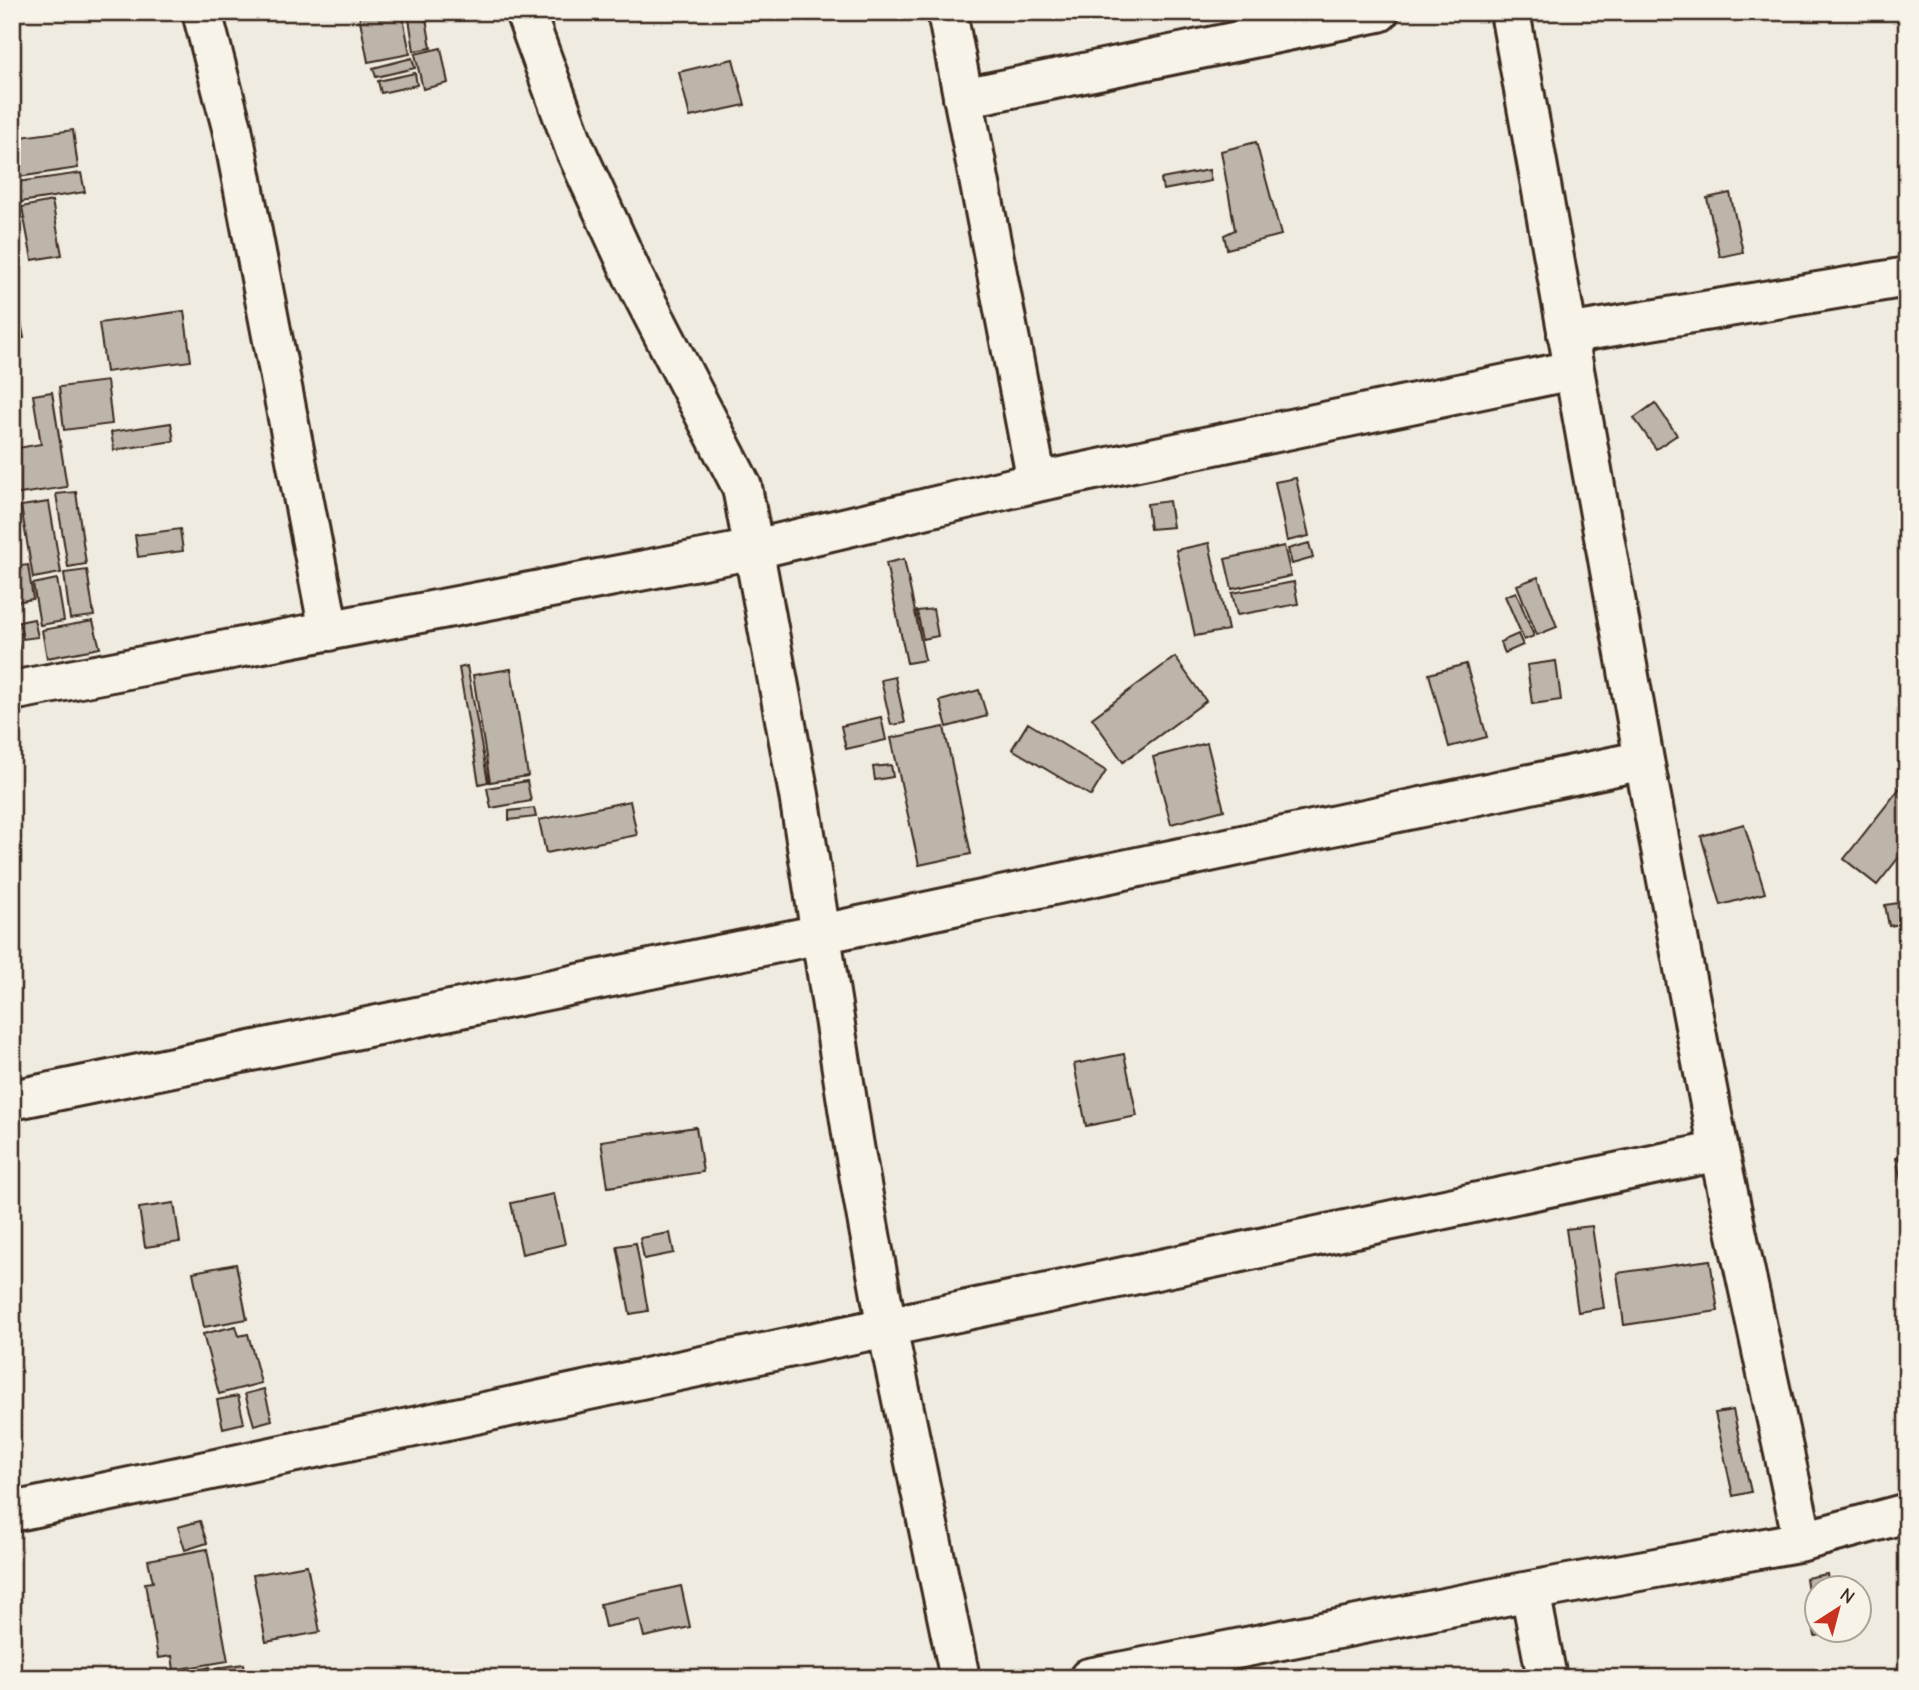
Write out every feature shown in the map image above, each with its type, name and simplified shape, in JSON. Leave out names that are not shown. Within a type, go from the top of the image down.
[{"type":"street","points":[[202,12],[233,128],[329,631]]},
{"type":"street","points":[[525,12],[575,149],[635,278],[742,487],[799,795],[854,1146],[887,1328],[960,1678]]},
{"type":"street","points":[[947,12],[1037,482]]},
{"type":"street","points":[[963,98],[1380,12]]},
{"type":"street","points":[[1510,12],[1644,760],[1719,1151],[1803,1541]]},
{"type":"street","points":[[12,691],[755,549],[1570,352],[1907,277]]},
{"type":"street","points":[[12,1100],[821,934],[1644,760]]},
{"type":"street","points":[[12,1512],[1719,1151]]},
{"type":"street","points":[[1089,1678],[1530,1591],[1803,1541],[1907,1513]]},
{"type":"street","points":[[1530,1591],[1547,1678]]},
{"type":"building","points":[[402,12],[410,54],[368,62],[359,15]]},
{"type":"building","points":[[408,12],[425,12],[431,48],[414,51]]},
{"type":"building","points":[[441,48],[448,83],[423,89],[415,54]]},
{"type":"building","points":[[412,58],[415,68],[376,77],[373,68]]},
{"type":"building","points":[[733,59],[745,105],[690,117],[679,72]]},
{"type":"building","points":[[415,73],[417,85],[381,93],[378,81]]},
{"type":"building","points":[[73,130],[78,168],[18,177],[13,138]]},
{"type":"building","points":[[1256,142],[1281,235],[1227,249],[1224,235],[1235,230],[1221,151]]},
{"type":"building","points":[[1209,170],[1211,181],[1163,190],[1161,179]]},
{"type":"building","points":[[81,173],[85,192],[20,202],[17,182]]},
{"type":"building","points":[[1730,193],[1743,252],[1720,257],[1707,198]]},
{"type":"building","points":[[52,201],[62,255],[32,260],[22,207]]},
{"type":"building","points":[[12,285],[24,338],[12,340]]},
{"type":"building","points":[[184,311],[191,361],[106,372],[99,323]]},
{"type":"building","points":[[107,381],[112,424],[64,430],[59,387]]},
{"type":"building","points":[[52,392],[67,487],[13,495],[12,449],[41,444],[33,395]]},
{"type":"building","points":[[1655,403],[1677,435],[1656,449],[1634,418]]},
{"type":"building","points":[[171,423],[174,441],[114,450],[111,432]]},
{"type":"building","points":[[1296,478],[1309,536],[1287,541],[1275,482]]},
{"type":"building","points":[[76,492],[86,564],[68,567],[56,494]]},
{"type":"building","points":[[1169,501],[1173,527],[1150,529],[1147,504]]},
{"type":"building","points":[[49,502],[61,573],[33,578],[21,506]]},
{"type":"building","points":[[180,529],[183,551],[138,557],[135,535]]},
{"type":"building","points":[[1209,543],[1228,630],[1195,636],[1176,550]]},
{"type":"building","points":[[1309,543],[1313,558],[1292,564],[1288,549]]},
{"type":"building","points":[[1284,546],[1291,576],[1232,589],[1225,559]]},
{"type":"building","points":[[904,559],[925,660],[907,663],[886,563]]},
{"type":"building","points":[[28,565],[33,599],[16,602],[12,567]]},
{"type":"building","points":[[87,570],[94,616],[70,619],[64,573]]},
{"type":"building","points":[[1538,577],[1557,627],[1537,635],[1517,585]]},
{"type":"building","points":[[57,579],[64,621],[40,625],[33,584]]},
{"type":"building","points":[[1294,582],[1298,604],[1237,615],[1232,593]]},
{"type":"building","points":[[1516,592],[1534,636],[1524,640],[1505,596]]},
{"type":"building","points":[[933,609],[938,636],[923,639],[917,611]]},
{"type":"building","points":[[12,610],[19,649],[12,650]]},
{"type":"building","points":[[34,619],[38,637],[23,639],[19,622]]},
{"type":"building","points":[[93,621],[100,648],[47,658],[42,630]]},
{"type":"building","points":[[1518,634],[1523,645],[1505,653],[1500,642]]},
{"type":"building","points":[[1175,657],[1206,701],[1123,762],[1092,718]]},
{"type":"building","points":[[1556,661],[1561,700],[1532,704],[1527,665]]},
{"type":"building","points":[[1466,664],[1487,737],[1449,747],[1429,674]]},
{"type":"building","points":[[467,666],[488,782],[479,784],[459,668]]},
{"type":"building","points":[[511,669],[528,776],[490,782],[473,675]]},
{"type":"building","points":[[895,677],[905,723],[891,725],[881,680]]},
{"type":"building","points":[[979,690],[987,716],[947,727],[940,701]]},
{"type":"building","points":[[881,717],[886,740],[846,749],[841,726]]},
{"type":"building","points":[[1028,723],[1106,771],[1091,796],[1012,749]]},
{"type":"building","points":[[944,727],[971,854],[919,865],[891,738]]},
{"type":"building","points":[[1207,743],[1224,810],[1171,824],[1153,757]]},
{"type":"building","points":[[891,765],[893,777],[875,780],[873,767]]},
{"type":"building","points":[[1907,779],[1907,847],[1877,885],[1844,859]]},
{"type":"building","points":[[527,781],[531,801],[491,808],[487,788]]},
{"type":"building","points":[[630,801],[637,835],[546,853],[539,820]]},
{"type":"building","points":[[534,808],[536,817],[509,820],[509,811]]},
{"type":"building","points":[[1744,824],[1765,893],[1721,905],[1701,836]]},
{"type":"building","points":[[1905,902],[1907,923],[1889,926],[1885,905]]},
{"type":"building","points":[[1124,1054],[1137,1116],[1086,1126],[1074,1064]]},
{"type":"building","points":[[696,1127],[703,1172],[608,1187],[601,1141]]},
{"type":"building","points":[[1907,1156],[1907,1207],[1896,1158]]},
{"type":"building","points":[[554,1194],[565,1244],[522,1254],[511,1203]]},
{"type":"building","points":[[174,1203],[180,1242],[145,1247],[139,1208]]},
{"type":"building","points":[[1592,1226],[1604,1308],[1578,1312],[1566,1229]]},
{"type":"building","points":[[670,1233],[674,1253],[644,1259],[640,1238]]},
{"type":"building","points":[[636,1243],[648,1311],[630,1314],[617,1246]]},
{"type":"building","points":[[1710,1260],[1718,1311],[1624,1325],[1617,1273]]},
{"type":"building","points":[[236,1264],[247,1319],[204,1327],[193,1272]]},
{"type":"building","points":[[236,1326],[239,1336],[248,1334],[261,1383],[219,1394],[203,1334]]},
{"type":"building","points":[[264,1389],[272,1420],[254,1425],[245,1394]]},
{"type":"building","points":[[238,1396],[244,1423],[223,1428],[217,1400]]},
{"type":"building","points":[[1733,1410],[1751,1492],[1733,1496],[1715,1413]]},
{"type":"building","points":[[200,1521],[207,1543],[185,1550],[178,1527]]},
{"type":"building","points":[[207,1549],[228,1661],[174,1670],[172,1656],[158,1658],[145,1583],[153,1582],[148,1560]]},
{"type":"building","points":[[307,1565],[320,1632],[266,1642],[253,1575]]},
{"type":"building","points":[[681,1586],[690,1627],[644,1637],[640,1620],[605,1627],[600,1604]]},
{"type":"building","points":[[244,1664],[246,1678],[216,1678],[215,1668]]},
{"type":"building","points":[[210,1667],[213,1678],[169,1678]]}]
